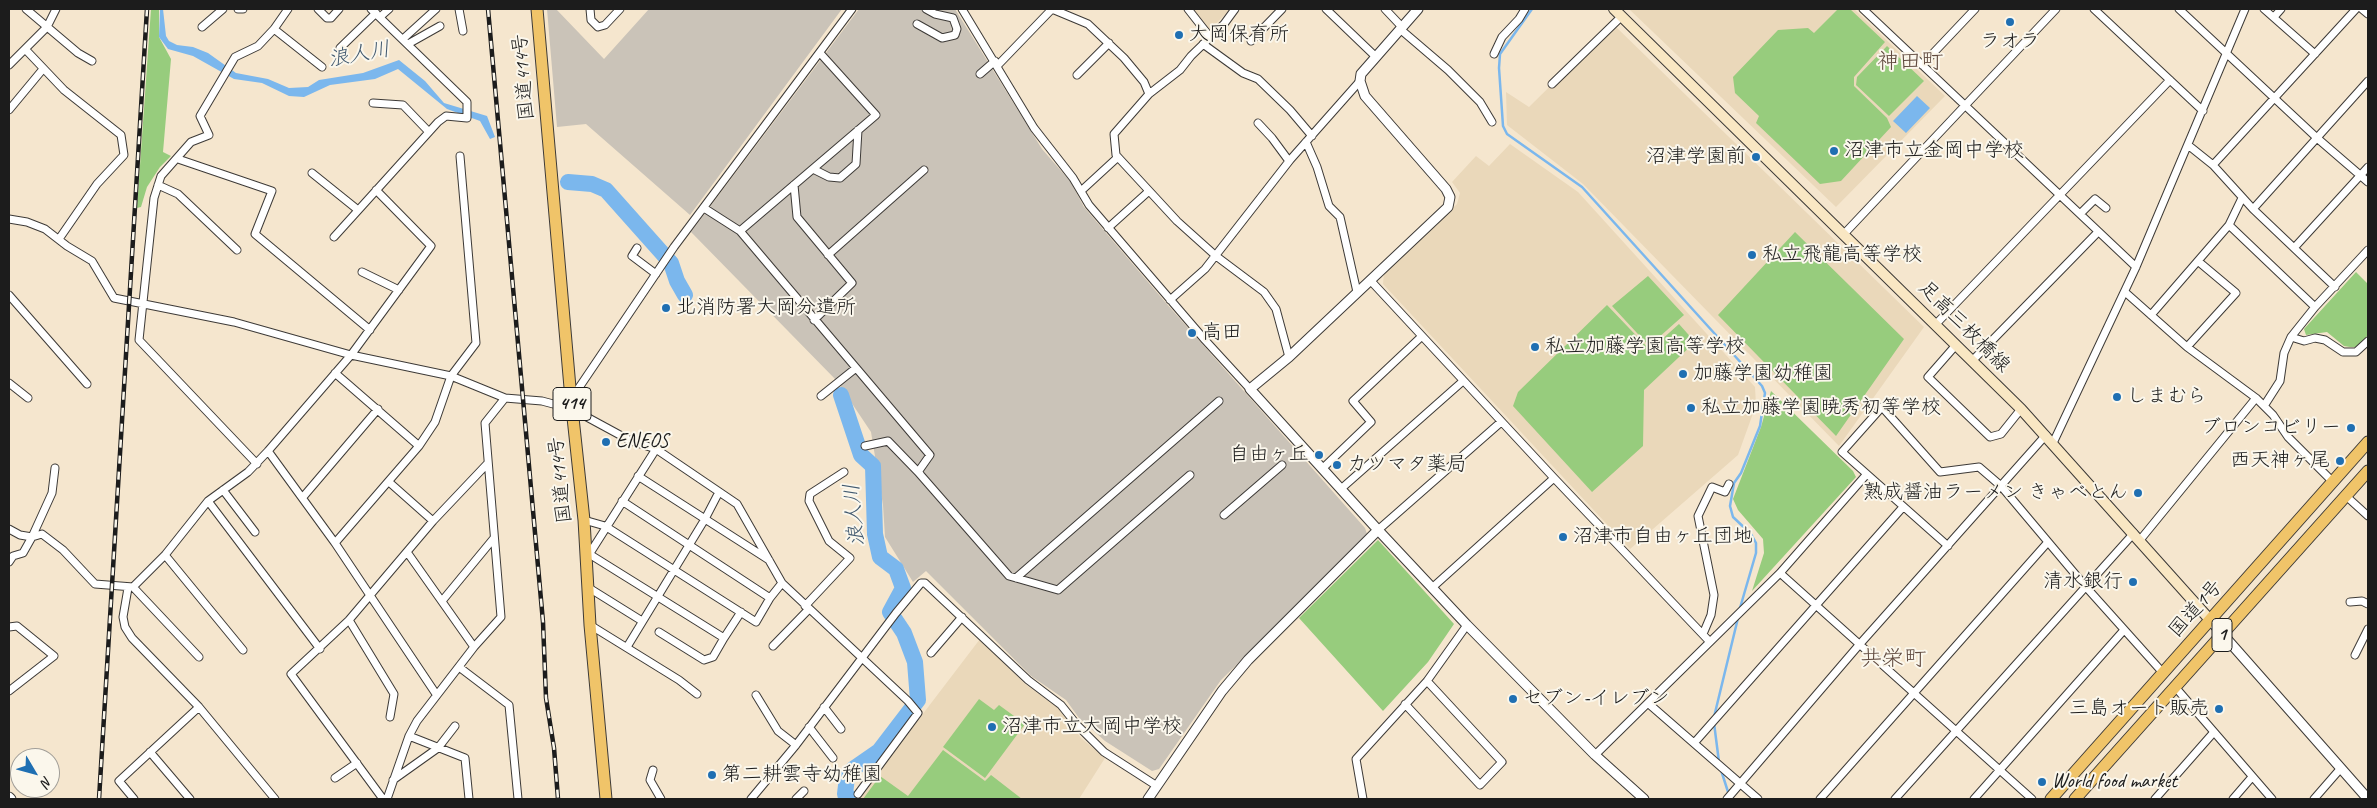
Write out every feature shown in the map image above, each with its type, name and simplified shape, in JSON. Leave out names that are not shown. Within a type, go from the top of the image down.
[{"type":"highway","name":"国道414号","points":[[537,9],[572,404],[588,552],[590,625],[606,799]]},
{"type":"highway","name":"国道1号","points":[[2051,799],[2368,442]]},
{"type":"highway","name":"国道1号","points":[[2075,799],[2368,471]]},
{"type":"main road","name":"足高三枚橋線","points":[[1618,12],[2021,409],[2054,443],[2211,621]]},
{"type":"street","points":[[26,9],[78,53],[92,61]]},
{"type":"street","points":[[9,65],[47,27],[56,9]]},
{"type":"street","points":[[202,26],[223,9]]},
{"type":"street","points":[[238,9],[243,9]]},
{"type":"street","points":[[257,464],[139,340],[154,198],[160,176],[178,159],[191,142],[209,135],[200,116],[234,57],[258,46],[274,29],[288,9]]},
{"type":"street","points":[[318,9],[327,18],[331,18],[339,9]]},
{"type":"street","points":[[340,48],[376,13],[389,9]]},
{"type":"street","points":[[405,42],[436,9]]},
{"type":"street","points":[[459,9],[463,31]]},
{"type":"street","points":[[590,9],[591,20],[598,26],[605,25],[620,9]]},
{"type":"street","points":[[572,404],[664,262],[852,9]]},
{"type":"street","points":[[917,24],[942,38],[955,35],[957,29],[953,18],[935,14],[926,9]]},
{"type":"street","points":[[962,9],[1034,128],[1081,191],[1089,205],[1170,300],[1467,626],[1595,755],[1644,799]]},
{"type":"street","points":[[980,74],[996,63],[1052,9],[1088,24],[1144,82],[1149,94]]},
{"type":"street","points":[[1188,9],[1210,37]]},
{"type":"street","points":[[1235,9],[1224,24],[1180,70],[1149,94],[1114,134],[1113,138],[1118,157],[1177,221],[1216,256],[1242,273],[1264,292],[1272,302],[1289,357]]},
{"type":"street","points":[[1250,41],[1282,9]]},
{"type":"street","points":[[1326,9],[1375,56]]},
{"type":"street","points":[[1386,9],[1401,28],[1480,102],[1492,122]]},
{"type":"street","points":[[1250,389],[1289,357],[1448,207],[1450,197],[1446,189],[1365,96],[1360,81],[1360,74],[1418,9]]},
{"type":"street","points":[[1494,54],[1502,37],[1519,19],[1525,9]]},
{"type":"street","points":[[1863,9],[2136,268]]},
{"type":"street","points":[[1922,65],[1976,9]]},
{"type":"street","points":[[1844,234],[2056,9]]},
{"type":"street","points":[[2094,9],[2203,111]]},
{"type":"street","points":[[2054,443],[2136,268],[2245,9]]},
{"type":"street","points":[[2264,9],[2315,54]]},
{"type":"street","points":[[2274,17],[2281,9]]},
{"type":"street","points":[[2213,165],[2356,9]]},
{"type":"street","points":[[2362,9],[2368,14]]},
{"type":"street","points":[[2183,10],[2317,138],[2368,182]]},
{"type":"street","points":[[1552,84],[1618,12]]},
{"type":"street","points":[[334,237],[428,131],[446,116],[467,118],[468,102],[376,13]]},
{"type":"street","points":[[405,42],[440,26]]},
{"type":"street","points":[[274,29],[322,67]]},
{"type":"street","points":[[1077,74],[1108,43]]},
{"type":"street","points":[[1203,44],[1243,73],[1258,79],[1290,110],[1309,139],[1329,206],[1340,218],[1357,292]]},
{"type":"street","points":[[25,50],[43,69],[56,79],[64,90],[121,135],[124,155],[97,184],[59,239]]},
{"type":"street","points":[[740,232],[876,115],[820,53]]},
{"type":"street","points":[[9,110],[43,69]]},
{"type":"street","points":[[1936,324],[2170,80]]},
{"type":"street","points":[[1170,300],[1205,269],[1289,161],[1360,81]]},
{"type":"street","points":[[2253,210],[2368,81]]},
{"type":"street","points":[[373,103],[403,105],[428,131]]},
{"type":"street","points":[[1258,123],[1289,161]]},
{"type":"street","points":[[814,169],[829,177],[840,178],[856,164],[858,130]]},
{"type":"street","points":[[2188,146],[2213,165],[2253,210],[2335,287]]},
{"type":"street","points":[[336,542],[419,446],[435,422],[451,376],[476,343],[460,156]]},
{"type":"street","points":[[1081,191],[1118,157]]},
{"type":"street","points":[[178,159],[272,191],[255,234],[370,330]]},
{"type":"street","points":[[2294,248],[2368,167]]},
{"type":"street","points":[[828,255],[924,170]]},
{"type":"street","points":[[312,173],[358,210]]},
{"type":"street","points":[[158,184],[178,194],[237,250]]},
{"type":"street","points":[[794,185],[797,217],[852,283],[814,320]]},
{"type":"street","points":[[276,799],[199,707],[132,638],[125,627],[123,617],[131,587],[165,555],[208,501],[257,464],[351,355],[431,246],[376,190]]},
{"type":"street","points":[[1108,228],[1149,191]]},
{"type":"street","points":[[2151,315],[2199,262],[2229,225],[2242,198]]},
{"type":"street","points":[[2080,214],[2095,199],[2106,208]]},
{"type":"street","points":[[704,208],[740,232],[930,455],[918,472],[920,474]]},
{"type":"street","points":[[9,219],[27,222],[45,229],[92,261],[114,298],[234,322],[351,355],[451,376],[505,398],[572,404],[631,441],[656,449],[737,504],[772,562],[782,583],[916,710],[918,714],[858,794]]},
{"type":"street","points":[[2229,225],[2315,307]]},
{"type":"street","points":[[1972,361],[2098,232]]},
{"type":"street","points":[[637,248],[632,256],[656,274]]},
{"type":"street","points":[[2264,406],[2280,380],[2284,353],[2291,337],[2315,307],[2368,250]]},
{"type":"street","points":[[2187,347],[2236,293],[2199,262]]},
{"type":"street","points":[[362,272],[399,290]]},
{"type":"street","points":[[1370,280],[1710,642]]},
{"type":"street","points":[[2125,292],[2187,347],[2256,398],[2288,438],[2333,482]]},
{"type":"street","points":[[9,295],[87,384]]},
{"type":"street","points":[[1323,468],[1371,422],[1353,401],[1422,336]]},
{"type":"street","points":[[2291,337],[2304,341],[2315,338],[2325,340],[2342,352],[2356,352],[2368,341]]},
{"type":"street","points":[[1956,345],[1928,377],[1990,437],[2001,434],[2021,409]]},
{"type":"street","points":[[822,396],[856,368]]},
{"type":"street","points":[[335,373],[419,446]]},
{"type":"street","points":[[1342,488],[1463,381]]},
{"type":"street","points":[[9,383],[28,398]]},
{"type":"street","points":[[387,799],[409,736],[417,721],[436,694],[501,617],[485,423],[505,398]]},
{"type":"street","points":[[1896,799],[2086,587],[2137,536],[2256,398]]},
{"type":"street","points":[[1016,578],[1220,401]]},
{"type":"street","points":[[1948,546],[1842,452],[1882,407],[1940,472],[1979,467],[2001,486],[2086,587],[2164,674]]},
{"type":"street","points":[[303,497],[378,409]]},
{"type":"street","points":[[1148,799],[1222,691],[1248,660],[1378,530],[1502,422]]},
{"type":"street","points":[[1727,799],[1859,645],[2046,435]]},
{"type":"street","points":[[865,446],[888,441],[920,474],[1008,576],[1058,590],[1190,475]]},
{"type":"street","points":[[656,449],[588,552],[724,638]]},
{"type":"street","points":[[268,451],[336,542],[436,694]]},
{"type":"street","points":[[383,799],[292,674],[349,620],[433,521],[488,463]]},
{"type":"street","points":[[1224,515],[1282,465]]},
{"type":"street","points":[[9,562],[13,556],[23,553],[32,537],[52,493],[55,468]]},
{"type":"street","points":[[773,646],[850,558],[829,541],[809,501],[810,494],[844,472]]},
{"type":"street","points":[[1595,755],[1780,573],[1866,475]]},
{"type":"street","points":[[638,476],[772,562]]},
{"type":"street","points":[[1433,587],[1554,478]]},
{"type":"street","points":[[389,482],[433,521]]},
{"type":"street","points":[[1703,634],[1711,615],[1714,595],[1698,516],[1712,487],[1725,492],[1729,484]]},
{"type":"street","points":[[223,490],[255,532]]},
{"type":"street","points":[[627,647],[688,544],[705,519],[719,492]]},
{"type":"street","points":[[2346,496],[2368,516]]},
{"type":"street","points":[[208,501],[320,649]]},
{"type":"street","points":[[622,501],[770,598]]},
{"type":"street","points":[[1695,742],[1903,507]]},
{"type":"street","points":[[584,520],[605,526],[756,622],[770,598],[782,583]]},
{"type":"street","points":[[9,529],[20,536],[32,537],[42,534],[62,550],[95,584],[131,587],[199,657]]},
{"type":"street","points":[[442,601],[494,538]]},
{"type":"street","points":[[1820,799],[2048,542]]},
{"type":"street","points":[[407,552],[474,647]]},
{"type":"street","points":[[165,555],[243,650]]},
{"type":"street","points":[[1780,573],[2032,799]]},
{"type":"street","points":[[751,799],[796,745],[921,583],[925,583],[1028,680],[1061,705],[1104,752],[1156,786]]},
{"type":"street","points":[[589,588],[642,621]]},
{"type":"street","points":[[2350,602],[2362,601],[2368,604]]},
{"type":"street","points":[[659,632],[704,660],[713,657],[741,612]]},
{"type":"street","points":[[931,653],[962,617]]},
{"type":"street","points":[[349,620],[394,694],[390,717]]},
{"type":"street","points":[[2211,621],[2341,768],[2366,792]]},
{"type":"street","points":[[590,625],[679,680],[697,694]]},
{"type":"street","points":[[9,627],[17,626],[54,656],[9,691]]},
{"type":"street","points":[[1363,799],[1356,759],[1404,704],[1427,681],[1467,626]]},
{"type":"street","points":[[2355,655],[2368,629]]},
{"type":"street","points":[[1974,799],[2124,630]]},
{"type":"street","points":[[459,666],[509,705],[518,799]]},
{"type":"street","points":[[1404,704],[1480,785],[1502,762],[1427,681]]},
{"type":"street","points":[[2176,688],[2272,799]]},
{"type":"street","points":[[756,695],[778,731],[796,745]]},
{"type":"street","points":[[1648,704],[1695,742],[1758,799]]},
{"type":"street","points":[[134,799],[119,781],[199,707]]},
{"type":"street","points":[[824,707],[841,730]]},
{"type":"street","points":[[393,781],[438,748],[455,726]]},
{"type":"street","points":[[809,727],[833,758]]},
{"type":"street","points":[[2155,799],[2214,732]]},
{"type":"street","points":[[409,736],[465,758],[468,799]]},
{"type":"street","points":[[150,752],[190,799]]},
{"type":"street","points":[[335,778],[357,763]]},
{"type":"street","points":[[2314,799],[2341,768]]},
{"type":"street","points":[[653,770],[650,780],[661,799]]},
{"type":"street","points":[[2233,799],[2252,777]]},
{"type":"street","points":[[796,799],[804,791]]},
{"type":"shaded area","points":[[547,9],[556,9],[604,59],[649,9],[842,9],[690,215],[586,124],[557,127]]},
{"type":"shaded area","points":[[859,9],[955,9],[1042,149],[1070,181],[1084,207],[1166,303],[1365,528],[1368,537],[1221,680],[1159,769],[1152,771],[1105,741],[1079,718],[1066,700],[1031,676],[926,571],[913,582],[885,537],[883,505],[871,432],[837,381],[691,232]]},
{"type":"shaded area","points":[[1193,9],[1230,9],[1209,31]]},
{"type":"shaded area","name":"沼津市立金岡中学校","points":[[1629,9],[1854,9],[1945,96],[1836,207]]},
{"type":"shaded area","name":"私立飛龍高等学校","points":[[1613,24],[1924,327],[1839,446],[1583,184],[1507,125],[1506,92],[1529,107]]},
{"type":"shaded area","points":[[1510,144],[1578,192],[1755,387],[1756,405],[1738,455],[1630,549],[1383,284],[1384,273],[1457,204],[1460,193],[1452,182],[1476,156],[1489,166]]},
{"type":"shaded area","name":"沼津市立大岡中学校","points":[[980,639],[1025,684],[1058,708],[1081,738],[1105,758],[1079,799],[858,799]]},
{"type":"green space","points":[[151,9],[159,9],[159,37],[171,59],[163,152],[171,156],[160,167],[147,187],[141,207],[137,208]]},
{"type":"green space","points":[[1838,9],[1850,9],[1885,42],[1854,77],[1854,86],[1887,118],[1891,127],[1841,181],[1820,184],[1756,123],[1759,116],[1735,93],[1733,77],[1778,30],[1808,28],[1814,33]]},
{"type":"green space","points":[[1887,46],[1924,81],[1889,116],[1856,85],[1857,77]]},
{"type":"green space","points":[[1795,232],[1904,339],[1836,436],[1718,315]]},
{"type":"green space","points":[[2356,272],[2368,284],[2368,335],[2356,347],[2350,347],[2344,346],[2327,332],[2306,335],[2304,329]]},
{"type":"green space","points":[[1648,276],[1684,315],[1649,346],[1612,306]]},
{"type":"green space","points":[[1607,305],[1650,350],[1679,324],[1695,342],[1644,390],[1643,446],[1592,492],[1513,406],[1518,392]]},
{"type":"green space","points":[[1771,391],[1853,471],[1856,477],[1752,591],[1764,553],[1763,539],[1738,510],[1733,499],[1761,427]]},
{"type":"green space","points":[[1378,540],[1454,624],[1428,662],[1383,711],[1299,618]]},
{"type":"green space","points":[[979,699],[994,710],[999,705],[1025,724],[985,778],[943,747]]},
{"type":"green space","points":[[943,750],[985,781],[991,775],[1022,799],[863,799],[880,776],[908,796]]},
{"type":"water","points":[[160,9],[163,9],[166,36],[169,41],[208,53],[236,73],[268,79],[289,88],[308,87],[319,80],[363,73],[399,60],[425,81],[444,103],[487,116],[495,137],[490,139],[480,121],[447,109],[398,69],[375,79],[330,85],[304,97],[289,96],[262,83],[234,79],[193,56],[168,49],[159,37]]},
{"type":"water","points":[[1917,96],[1930,108],[1906,133],[1893,121]]},
{"type":"waterway","points":[[1532,9],[1500,54],[1499,68],[1503,126],[1507,134],[1582,187],[1762,386],[1765,393],[1760,426],[1741,473],[1734,483],[1730,506],[1733,517],[1751,534],[1756,543],[1756,553],[1740,608]]},
{"type":"waterway","name":"浪人川","points":[[568,182],[592,184],[606,190],[671,263],[677,281],[685,295]]},
{"type":"waterway","name":"浪人川","points":[[841,395],[861,455],[873,466],[875,534],[880,557],[896,569],[903,588],[890,612],[904,633],[915,662],[918,700],[879,751],[853,769],[847,777],[845,794],[851,799]]},
{"type":"waterway","points":[[1714,717],[1738,618]]},
{"type":"waterway","points":[[1714,723],[1719,762]]},
{"type":"waterway","points":[[1721,770],[1729,795]]},
{"type":"railway","points":[[99,799],[147,9]]},
{"type":"railway","points":[[488,9],[543,622],[546,698],[554,748],[558,799]]},
{"type":"place","name":"ラオラ","points":[[2010,22]]},
{"type":"place","name":"大岡保育所","points":[[1179,35]]},
{"type":"place","name":"沼津市立金岡中学校","points":[[1834,151]]},
{"type":"place","name":"沼津学園前","points":[[1756,157]]},
{"type":"place","name":"私立飛龍高等学校","points":[[1752,255]]},
{"type":"place","name":"北消防署大岡分遣所","points":[[666,308]]},
{"type":"place","name":"高田","points":[[1192,333]]},
{"type":"place","name":"私立加藤学園高等学校","points":[[1535,347]]},
{"type":"place","name":"加藤学園幼稚園","points":[[1683,374]]},
{"type":"place","name":"しまむら","points":[[2117,397]]},
{"type":"place","name":"私立加藤学園暁秀初等学校","points":[[1691,408]]},
{"type":"place","name":"ブロンコビリー","points":[[2351,428]]},
{"type":"place","name":"ENEOS","points":[[606,442]]},
{"type":"place","name":"自由ヶ丘","points":[[1319,455]]},
{"type":"place","name":"西天神ヶ尾","points":[[2340,461]]},
{"type":"place","name":"カツマタ薬局","points":[[1337,465]]},
{"type":"place","name":"熟成醤油ラーメン きゃべとん","points":[[2138,493]]},
{"type":"place","name":"沼津市自由ヶ丘団地","points":[[1563,537]]},
{"type":"place","name":"清水銀行","points":[[2133,582]]},
{"type":"place","name":"セブン-イレブン","points":[[1513,699]]},
{"type":"place","name":"三島オート販売","points":[[2219,709]]},
{"type":"place","name":"沼津市立大岡中学校","points":[[992,727]]},
{"type":"place","name":"第二耕雲寺幼稚園","points":[[712,775]]},
{"type":"place","name":"World food market","points":[[2042,782]]},
{"type":"district","name":"神田町","points":[[1910,62]]},
{"type":"district","name":"共栄町","points":[[1893,659]]}]
